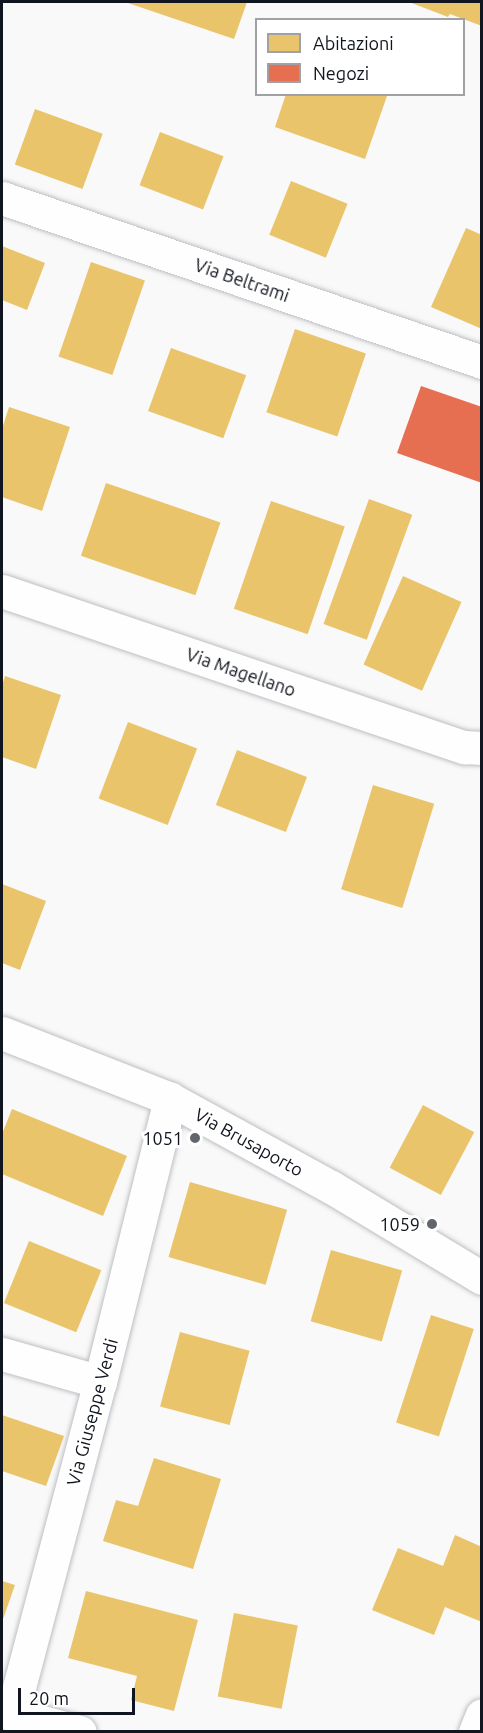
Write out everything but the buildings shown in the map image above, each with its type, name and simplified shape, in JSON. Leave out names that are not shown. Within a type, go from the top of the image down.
[{"type":"street","name":"Via Beltrami","points":[[2,198],[482,362]]},
{"type":"street","name":"Via Magellano","points":[[2,591],[464,747],[482,748]]},
{"type":"street","name":"Via Brusaporto","points":[[2,1033],[170,1099],[331,1186],[482,1278]]},
{"type":"street","name":"Via Giuseppe Verdi","points":[[7,1713],[100,1382],[170,1099]]},
{"type":"street","points":[[2,1354],[100,1382]]},
{"type":"street","points":[[7,1713],[80,1731]]},
{"type":"street","points":[[475,1731],[482,1715]]},
{"type":"place","name":"1051","points":[[195,1138]]},
{"type":"place","name":"1059","points":[[432,1224]]}]
